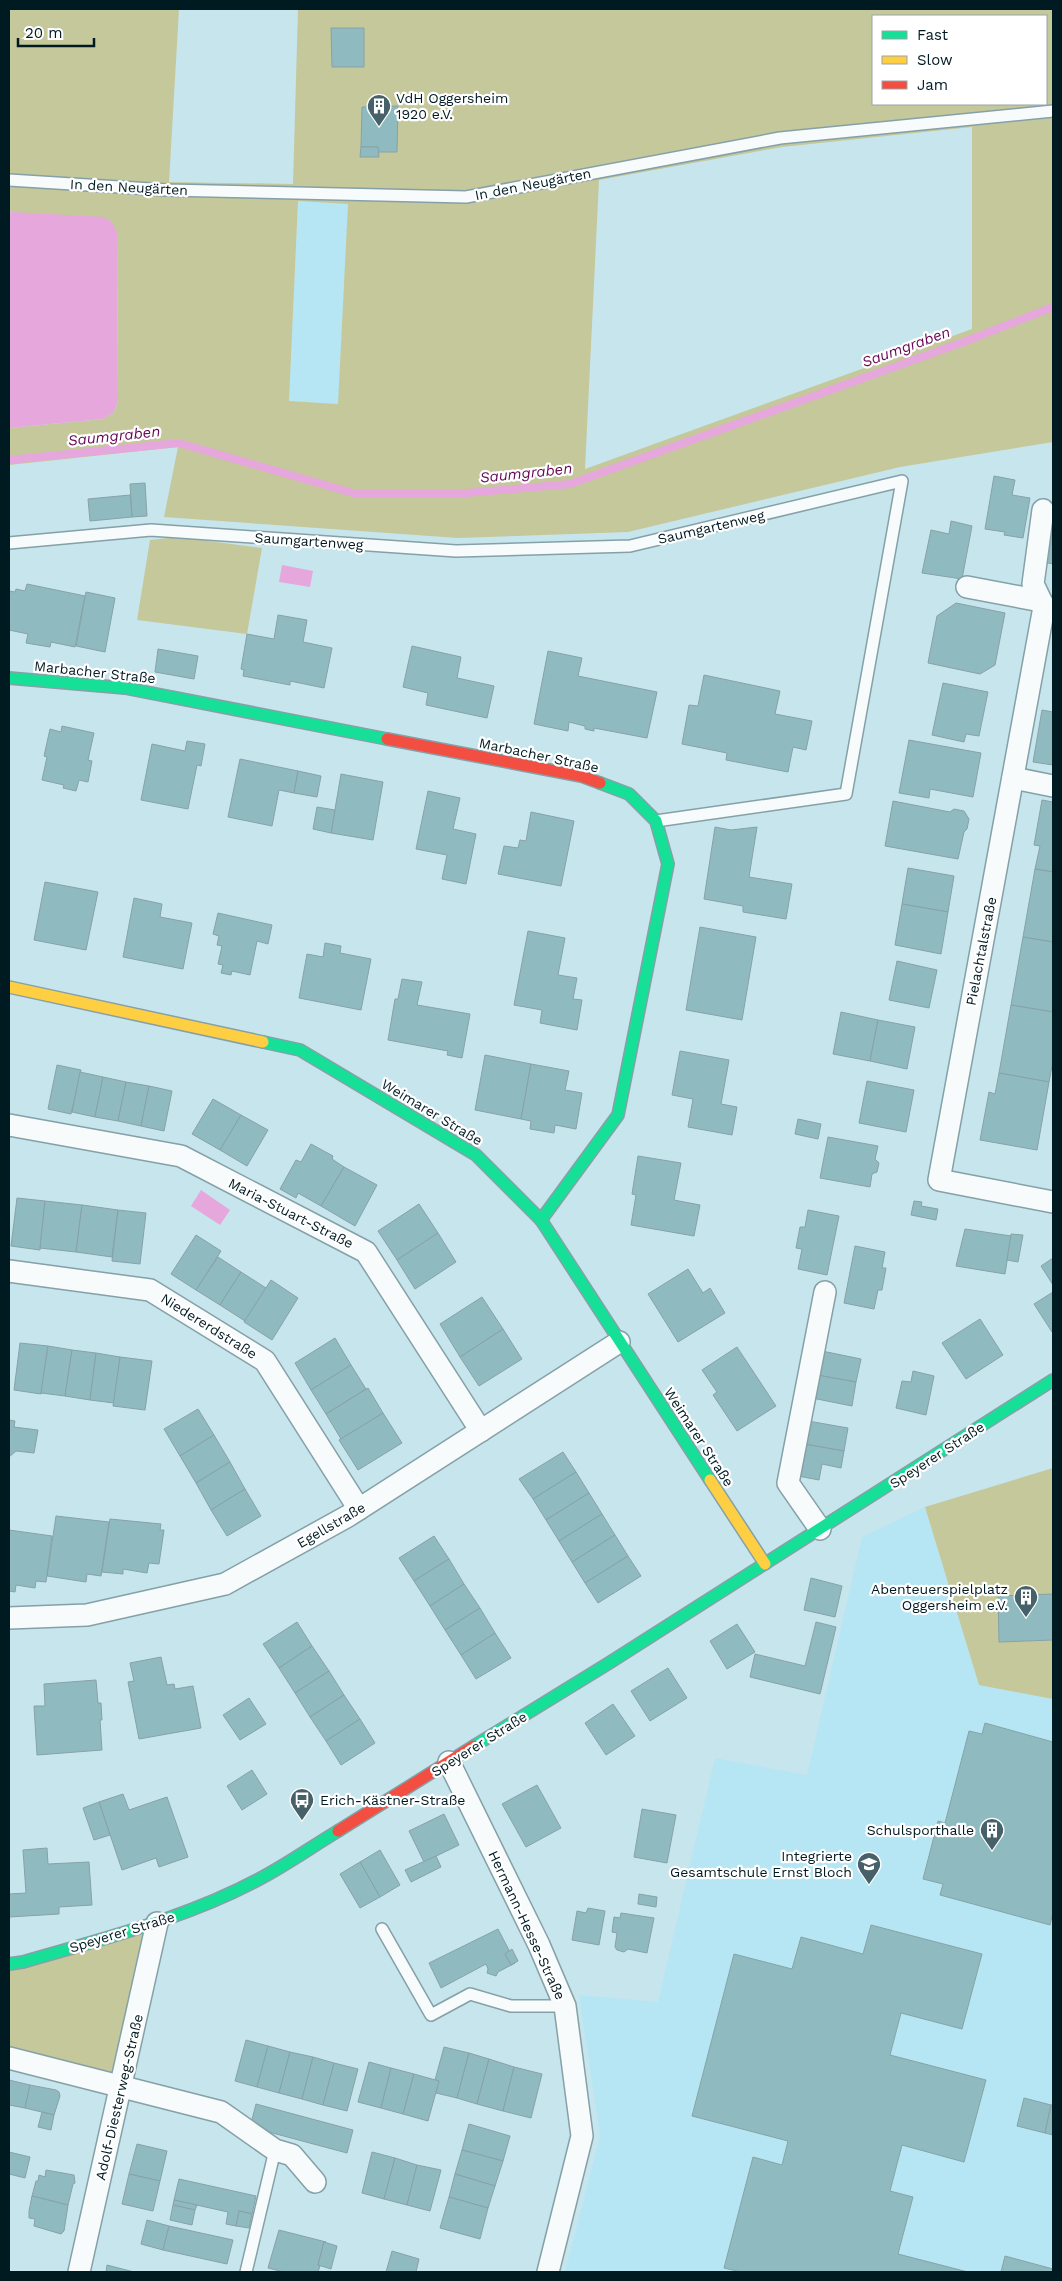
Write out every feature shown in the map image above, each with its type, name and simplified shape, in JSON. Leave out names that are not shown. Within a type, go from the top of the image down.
[{"type":"street","name":"Pielachtalstraße","points":[[1043,510],[1033,584],[1046,606],[939,1180],[1053,1202]]},
{"type":"street","points":[[967,587],[1046,606]]},
{"type":"street","name":"Marbacher Straße","points":[[9,678],[125,688],[581,776],[629,794],[656,821],[668,864],[618,1115],[541,1220]]},
{"type":"street","points":[[1014,778],[1053,786]]},
{"type":"street","name":"Weimarer Straße","points":[[9,987],[300,1050],[476,1155],[541,1220],[765,1564]]},
{"type":"street","name":"Maria-Stuart-Straße","points":[[9,1125],[181,1156],[366,1252],[481,1431]]},
{"type":"street","name":"Niedererdstraße","points":[[9,1271],[150,1290],[265,1361],[359,1509]]},
{"type":"street","points":[[820,1529],[788,1483],[825,1292]]},
{"type":"street","name":"Egellstraße","points":[[9,1618],[87,1615],[225,1584],[359,1509],[619,1342]]},
{"type":"street","name":"Speyerer Straße","points":[[9,1964],[23,1962],[157,1923],[192,1910],[263,1877],[765,1564],[1053,1380]]},
{"type":"street","name":"Hermann-Hesse-Straße","points":[[449,1762],[539,1945],[565,2006],[582,2136],[548,2272]]},
{"type":"street","name":"Adolf-Diesterweg-Straße","points":[[79,2272],[157,1923]]},
{"type":"street","points":[[9,2058],[122,2085],[221,2112],[275,2150],[292,2155],[315,2182]]},
{"type":"lane","name":"In den Neugärten","points":[[9,180],[167,190],[466,197],[780,138],[1053,110]]},
{"type":"lane","name":"Saumgartenweg","points":[[9,543],[151,530],[456,551],[630,546],[902,481],[846,794],[656,821]]},
{"type":"lane","points":[[382,1929],[431,2015],[470,1994],[511,2006],[565,2006]]},
{"type":"lane","points":[[246,2272],[275,2150]]},
{"type":"shaded area","points":[[298,201],[348,203],[339,404],[289,402]]},
{"type":"shaded area","points":[[9,213],[104,217],[112,222],[117,233],[118,400],[114,412],[103,419],[9,428]]},
{"type":"shaded area","points":[[282,565],[313,571],[310,587],[279,582]]},
{"type":"shaded area","points":[[201,1190],[230,1210],[220,1225],[191,1206]]},
{"type":"shaded area","name":"Integrierte Gesamtschule Ernst Bloch","points":[[925,1507],[979,1684],[1053,1699],[1053,2272],[565,2272],[600,2136],[579,1995],[658,2002],[715,1758],[807,1775],[862,1537]]},
{"type":"green space","points":[[9,9],[179,9],[169,182],[293,184],[298,9],[1053,9],[1053,442],[900,467],[628,532],[458,538],[164,517],[178,447],[9,465],[9,428],[103,419],[114,412],[118,400],[117,233],[12,212],[9,213]],"holes":[[[972,127],[972,329],[585,469],[599,180],[782,147]],[[298,201],[348,204],[338,404],[289,401]]]},
{"type":"green space","points":[[178,537],[262,548],[247,634],[137,620],[150,540]]},
{"type":"green space","points":[[1053,1468],[1053,1699],[979,1685],[925,1507]]},
{"type":"green space","points":[[147,1933],[116,2076],[9,2050],[9,1971]]},
{"type":"building","points":[[331,28],[364,28],[364,67],[332,67]]},
{"type":"building","points":[[379,100],[388,100],[388,107],[379,107]]},
{"type":"building","name":"VdH Oggersheim 1920 e.V.","points":[[398,106],[397,152],[377,152],[378,147],[361,147],[362,107]]},
{"type":"building","points":[[361,147],[378,147],[379,157],[360,157]]},
{"type":"building","points":[[994,476],[1015,480],[1012,495],[1030,498],[1023,538],[1004,535],[1005,532],[985,529]]},
{"type":"building","points":[[145,483],[147,516],[132,517],[130,484]]},
{"type":"building","points":[[130,495],[132,517],[90,521],[88,499]]},
{"type":"building","points":[[951,521],[972,526],[962,579],[922,573],[931,530],[949,534]]},
{"type":"building","points":[[1049,522],[1053,523],[1053,564],[1043,562]]},
{"type":"building","points":[[27,584],[85,596],[75,647],[51,642],[50,647],[26,643],[28,634],[9,630],[9,591],[15,592],[16,589],[25,591]]},
{"type":"building","points":[[86,592],[115,598],[105,652],[76,646]]},
{"type":"building","points":[[956,603],[1005,613],[995,665],[980,674],[928,663],[937,616]]},
{"type":"building","points":[[278,615],[307,620],[303,642],[332,648],[324,688],[290,681],[290,685],[243,676],[244,670],[241,669],[247,634],[274,639]]},
{"type":"building","points":[[412,646],[461,657],[457,678],[494,686],[487,718],[426,705],[428,693],[403,687]]},
{"type":"building","points":[[158,649],[198,656],[194,679],[155,672]]},
{"type":"building","points":[[548,651],[582,658],[578,676],[657,692],[647,738],[594,728],[594,731],[589,730],[585,729],[585,726],[569,722],[568,731],[534,724]]},
{"type":"building","points":[[704,675],[780,691],[775,714],[812,721],[806,750],[793,747],[788,772],[726,760],[727,753],[682,744],[689,705],[698,706]]},
{"type":"building","points":[[943,683],[988,692],[979,736],[966,734],[964,742],[932,735]]},
{"type":"building","points":[[1042,710],[1053,712],[1053,765],[1033,762]]},
{"type":"building","points":[[62,726],[94,733],[88,760],[92,761],[88,782],[79,780],[76,791],[63,788],[64,785],[42,780],[47,757],[44,756],[50,729],[61,732]]},
{"type":"building","points":[[909,740],[981,753],[973,797],[930,789],[929,798],[899,793]]},
{"type":"building","points":[[187,741],[205,744],[201,766],[197,765],[188,809],[141,800],[152,744],[185,751]]},
{"type":"building","points":[[240,759],[298,771],[294,793],[279,790],[272,826],[228,817]]},
{"type":"building","points":[[298,771],[321,776],[317,797],[294,793]]},
{"type":"building","points":[[341,774],[383,782],[373,840],[331,833]]},
{"type":"building","points":[[428,791],[460,798],[453,829],[476,834],[466,884],[442,879],[447,855],[416,849]]},
{"type":"building","points":[[1042,800],[1053,802],[1053,872],[1035,869],[1040,846],[1034,845]]},
{"type":"building","points":[[893,801],[950,812],[954,809],[964,811],[969,819],[958,859],[885,846]]},
{"type":"building","points":[[317,807],[335,810],[331,833],[313,829]]},
{"type":"building","points":[[531,812],[574,821],[561,886],[498,874],[504,846],[518,848],[520,840],[526,841]]},
{"type":"building","points":[[715,827],[731,830],[757,827],[749,877],[792,884],[786,919],[743,912],[743,906],[704,899]]},
{"type":"building","points":[[908,868],[954,876],[948,912],[902,904]]},
{"type":"building","points":[[1035,869],[1053,872],[1053,942],[1023,937]]},
{"type":"building","points":[[45,882],[98,892],[86,950],[34,940]]},
{"type":"building","points":[[134,898],[162,904],[160,917],[192,923],[183,969],[123,957]]},
{"type":"building","points":[[902,904],[948,912],[941,954],[895,945]]},
{"type":"building","points":[[218,913],[272,925],[268,944],[257,941],[250,975],[232,971],[231,975],[221,973],[223,965],[218,964],[222,946],[217,945],[219,936],[213,934]]},
{"type":"building","points":[[700,927],[756,937],[742,1020],[686,1010]]},
{"type":"building","points":[[528,931],[565,938],[558,975],[577,978],[573,999],[582,1000],[577,1030],[540,1023],[542,1010],[514,1005]]},
{"type":"building","points":[[1023,937],[1053,942],[1053,1012],[1011,1005]]},
{"type":"building","points":[[325,943],[341,946],[340,953],[371,959],[361,1010],[299,998],[307,954],[323,957]]},
{"type":"building","points":[[897,961],[937,970],[929,1008],[889,1000]]},
{"type":"building","points":[[402,979],[422,982],[417,1005],[470,1014],[462,1058],[447,1055],[448,1051],[388,1040],[395,999],[398,999]]},
{"type":"building","points":[[1011,1005],[1053,1012],[1053,1061],[1049,1082],[999,1073]]},
{"type":"building","points":[[841,1012],[878,1020],[870,1061],[833,1054]]},
{"type":"building","points":[[878,1020],[915,1027],[907,1069],[870,1061]]},
{"type":"building","points":[[680,1051],[729,1060],[721,1104],[737,1107],[732,1135],[688,1127],[693,1099],[672,1095]]},
{"type":"building","points":[[485,1055],[531,1064],[521,1119],[475,1110]]},
{"type":"building","points":[[531,1064],[569,1071],[565,1090],[582,1093],[576,1129],[555,1125],[554,1133],[530,1129],[531,1121],[521,1119]]},
{"type":"building","points":[[57,1065],[81,1070],[71,1114],[48,1109]]},
{"type":"building","points":[[80,1072],[103,1077],[95,1117],[72,1112]]},
{"type":"building","points":[[999,1073],[1049,1082],[1037,1150],[980,1140],[989,1092],[995,1094]]},
{"type":"building","points":[[103,1077],[126,1082],[118,1121],[95,1117]]},
{"type":"building","points":[[867,1081],[914,1090],[906,1132],[859,1123]]},
{"type":"building","points":[[126,1082],[149,1086],[141,1126],[118,1121]]},
{"type":"building","points":[[149,1086],[172,1091],[164,1131],[141,1126]]},
{"type":"building","points":[[213,1099],[241,1115],[220,1150],[192,1134]]},
{"type":"building","points":[[241,1115],[268,1130],[247,1166],[220,1150]]},
{"type":"building","points":[[798,1119],[821,1124],[818,1139],[795,1134]]},
{"type":"building","points":[[828,1137],[878,1146],[875,1159],[879,1163],[877,1172],[872,1174],[870,1187],[820,1178]]},
{"type":"building","points":[[311,1144],[333,1156],[332,1159],[344,1167],[321,1206],[298,1193],[296,1198],[280,1189],[296,1160],[301,1162]]},
{"type":"building","points":[[638,1156],[681,1163],[674,1200],[700,1205],[694,1236],[631,1225],[636,1195],[632,1194]]},
{"type":"building","points":[[344,1167],[377,1185],[355,1226],[321,1206]]},
{"type":"building","points":[[17,1198],[45,1201],[40,1250],[11,1246]]},
{"type":"building","points":[[45,1201],[82,1205],[76,1252],[40,1248]]},
{"type":"building","points":[[914,1201],[922,1202],[921,1206],[938,1209],[936,1220],[911,1215]]},
{"type":"building","points":[[419,1204],[438,1233],[397,1260],[378,1231]]},
{"type":"building","points":[[82,1205],[118,1210],[112,1257],[76,1252]]},
{"type":"building","points":[[118,1210],[146,1213],[140,1264],[112,1261]]},
{"type":"building","points":[[808,1210],[839,1216],[827,1275],[798,1269],[802,1249],[796,1248],[800,1227],[805,1227]]},
{"type":"building","points":[[965,1229],[1011,1236],[1005,1274],[956,1266]]},
{"type":"building","points":[[438,1233],[456,1262],[415,1289],[397,1260]]},
{"type":"building","points":[[1011,1234],[1023,1235],[1018,1262],[1007,1260]]},
{"type":"building","points":[[196,1235],[221,1251],[196,1290],[171,1274]]},
{"type":"building","points":[[855,1246],[885,1252],[882,1268],[886,1268],[882,1290],[878,1290],[874,1309],[844,1303]]},
{"type":"building","points":[[218,1257],[241,1272],[220,1305],[196,1290]]},
{"type":"building","points":[[1053,1258],[1053,1285],[1041,1266]]},
{"type":"building","points":[[688,1269],[703,1293],[710,1288],[725,1313],[678,1342],[648,1294]]},
{"type":"building","points":[[241,1272],[266,1288],[245,1321],[220,1305]]},
{"type":"building","points":[[271,1280],[298,1298],[272,1340],[244,1322]]},
{"type":"building","points":[[1053,1292],[1053,1331],[1052,1332],[1034,1304]]},
{"type":"building","points":[[482,1297],[503,1329],[460,1357],[440,1324]]},
{"type":"building","points":[[980,1319],[1003,1355],[966,1379],[942,1343]]},
{"type":"building","points":[[503,1329],[522,1359],[479,1386],[460,1357]]},
{"type":"building","points":[[335,1338],[351,1365],[311,1390],[295,1363]]},
{"type":"building","points":[[20,1343],[48,1346],[41,1394],[14,1390]]},
{"type":"building","points":[[48,1346],[72,1350],[65,1396],[41,1393]]},
{"type":"building","points":[[737,1347],[776,1406],[737,1431],[713,1395],[717,1392],[702,1370]]},
{"type":"building","points":[[72,1350],[96,1353],[90,1400],[65,1396]]},
{"type":"building","points":[[822,1351],[861,1359],[856,1382],[817,1375]]},
{"type":"building","points":[[96,1353],[120,1357],[114,1403],[90,1400]]},
{"type":"building","points":[[120,1357],[152,1361],[145,1410],[113,1406]]},
{"type":"building","points":[[351,1365],[366,1389],[326,1414],[311,1390]]},
{"type":"building","points":[[913,1371],[934,1376],[926,1415],[896,1408],[902,1381],[911,1382]]},
{"type":"building","points":[[817,1375],[856,1382],[852,1406],[812,1398]]},
{"type":"building","points":[[368,1388],[383,1413],[341,1439],[326,1414]]},
{"type":"building","points":[[198,1409],[214,1435],[180,1456],[164,1429]]},
{"type":"building","points":[[383,1413],[402,1443],[358,1470],[339,1440]]},
{"type":"building","points":[[9,1420],[15,1421],[14,1427],[38,1430],[34,1453],[16,1451],[9,1457]]},
{"type":"building","points":[[808,1421],[848,1428],[844,1451],[804,1444]]},
{"type":"building","points":[[214,1435],[230,1462],[196,1483],[180,1456]]},
{"type":"building","points":[[804,1444],[844,1451],[841,1468],[822,1464],[819,1480],[798,1476]]},
{"type":"building","points":[[563,1452],[576,1472],[533,1499],[519,1479]]},
{"type":"building","points":[[230,1462],[245,1489],[211,1510],[196,1483]]},
{"type":"building","points":[[576,1472],[589,1493],[546,1520],[533,1499]]},
{"type":"building","points":[[245,1489],[261,1516],[227,1536],[211,1510]]},
{"type":"building","points":[[589,1493],[602,1514],[559,1541],[546,1520]]},
{"type":"building","points":[[602,1514],[615,1535],[572,1562],[559,1541]]},
{"type":"building","points":[[56,1516],[109,1522],[101,1576],[87,1574],[86,1582],[47,1576]]},
{"type":"building","points":[[110,1519],[161,1524],[160,1530],[164,1530],[159,1564],[149,1563],[147,1573],[123,1569],[123,1574],[102,1572]]},
{"type":"building","points":[[9,1530],[52,1536],[46,1582],[36,1581],[35,1588],[16,1585],[15,1592],[9,1591]]},
{"type":"building","points":[[615,1535],[628,1556],[585,1583],[572,1562]]},
{"type":"building","points":[[434,1536],[449,1559],[414,1581],[399,1558]]},
{"type":"building","points":[[628,1556],[641,1576],[598,1603],[585,1583]]},
{"type":"building","points":[[449,1559],[464,1584],[430,1606],[414,1581]]},
{"type":"building","points":[[811,1578],[842,1586],[835,1617],[804,1610]]},
{"type":"building","points":[[464,1584],[480,1608],[445,1630],[430,1606]]},
{"type":"building","name":"Abenteuerspielplatz Oggersheim e.V.","points":[[1053,1594],[1053,1640],[999,1642],[998,1596]]},
{"type":"building","points":[[480,1608],[495,1633],[461,1655],[445,1630]]},
{"type":"building","points":[[297,1622],[312,1646],[279,1668],[263,1644]]},
{"type":"building","points":[[816,1622],[836,1627],[820,1694],[750,1677],[755,1654],[805,1666]]},
{"type":"building","points":[[737,1624],[755,1652],[727,1669],[710,1641]]},
{"type":"building","points":[[495,1633],[511,1658],[476,1679],[461,1655]]},
{"type":"building","points":[[312,1646],[329,1671],[295,1693],[279,1668]]},
{"type":"building","points":[[161,1657],[167,1685],[174,1684],[175,1689],[193,1686],[201,1728],[139,1739],[128,1682],[134,1681],[130,1663]]},
{"type":"building","points":[[668,1668],[687,1698],[650,1721],[631,1691]]},
{"type":"building","points":[[329,1671],[344,1695],[310,1717],[295,1693]]},
{"type":"building","points":[[96,1680],[98,1703],[101,1703],[102,1750],[37,1755],[34,1706],[45,1706],[44,1684]]},
{"type":"building","points":[[344,1695],[360,1719],[326,1741],[310,1717]]},
{"type":"building","points":[[249,1698],[266,1724],[240,1740],[223,1715]]},
{"type":"building","points":[[613,1704],[635,1736],[606,1755],[585,1723]]},
{"type":"building","points":[[360,1719],[375,1743],[341,1765],[326,1741]]},
{"type":"building","name":"Schulsporthalle","points":[[985,1723],[1053,1742],[1053,1912],[1050,1925],[940,1895],[943,1884],[923,1879],[938,1821],[945,1823],[969,1731],[982,1734]]},
{"type":"building","points":[[252,1770],[267,1794],[242,1810],[227,1786]]},
{"type":"building","points":[[537,1785],[561,1828],[526,1847],[502,1804]]},
{"type":"building","points":[[123,1794],[129,1810],[167,1797],[188,1857],[159,1867],[156,1858],[122,1870],[99,1802]]},
{"type":"building","points":[[99,1802],[110,1835],[94,1840],[83,1808]]},
{"type":"building","points":[[642,1809],[676,1815],[667,1863],[634,1857]]},
{"type":"building","points":[[444,1814],[459,1845],[424,1862],[409,1831]]},
{"type":"building","points":[[47,1848],[48,1864],[89,1862],[92,1905],[59,1907],[59,1914],[9,1917],[9,1894],[26,1893],[23,1850]]},
{"type":"building","points":[[380,1850],[400,1885],[380,1897],[360,1862]]},
{"type":"building","points":[[436,1856],[441,1867],[411,1882],[405,1870]]},
{"type":"building","points":[[360,1862],[380,1897],[360,1908],[340,1874]]},
{"type":"building","points":[[639,1894],[657,1897],[656,1907],[638,1904]]},
{"type":"building","points":[[588,1908],[605,1911],[599,1945],[572,1940],[577,1911],[586,1913]]},
{"type":"building","points":[[621,1913],[654,1918],[647,1953],[628,1949],[624,1952],[617,1950],[615,1947],[617,1933],[612,1932],[614,1917],[620,1918]]},
{"type":"building","points":[[871,1925],[982,1954],[962,2029],[901,2013],[890,2055],[986,2080],[964,2162],[902,2145],[890,2191],[913,2197],[898,2254],[968,2272],[741,2272],[724,2268],[753,2157],[782,2165],[788,2141],[692,2116],[734,1954],[792,1969],[801,1937],[863,1954]]},
{"type":"building","points":[[498,1929],[510,1952],[505,1954],[511,1965],[515,1963],[498,1972],[496,1976],[487,1973],[486,1964],[441,1988],[429,1963]]},
{"type":"building","points":[[512,1949],[518,1961],[511,1965],[505,1954]]},
{"type":"building","points":[[246,2040],[268,2046],[257,2087],[235,2081]]},
{"type":"building","points":[[268,2046],[290,2052],[279,2093],[257,2087]]},
{"type":"building","points":[[444,2047],[469,2053],[457,2098],[436,2093],[439,2081],[435,2080]]},
{"type":"building","points":[[290,2052],[313,2057],[302,2099],[279,2093]]},
{"type":"building","points":[[469,2053],[489,2059],[477,2104],[457,2098]]},
{"type":"building","points":[[313,2057],[334,2063],[323,2105],[302,2099]]},
{"type":"building","points":[[489,2059],[514,2067],[503,2111],[477,2104]]},
{"type":"building","points":[[369,2062],[391,2068],[381,2108],[358,2102]]},
{"type":"building","points":[[334,2063],[358,2069],[347,2111],[323,2105]]},
{"type":"building","points":[[514,2067],[542,2074],[531,2118],[503,2111]]},
{"type":"building","points":[[391,2068],[414,2074],[403,2114],[381,2108]]},
{"type":"building","points":[[414,2074],[439,2081],[428,2121],[403,2114]]},
{"type":"building","points":[[9,2080],[30,2085],[25,2108],[9,2105]]},
{"type":"building","points":[[30,2085],[59,2092],[60,2096],[54,2115],[25,2108]]},
{"type":"building","points":[[1024,2098],[1051,2105],[1045,2133],[1017,2126]]},
{"type":"building","points":[[256,2104],[353,2130],[347,2153],[250,2127]]},
{"type":"building","points":[[1051,2105],[1053,2105],[1053,2135],[1045,2133]]},
{"type":"building","points":[[42,2112],[54,2115],[51,2130],[38,2127]]},
{"type":"building","points":[[469,2124],[510,2136],[503,2161],[462,2150]]},
{"type":"building","points":[[137,2144],[167,2151],[160,2181],[129,2174]]},
{"type":"building","points":[[462,2150],[503,2161],[495,2186],[455,2174]]},
{"type":"building","points":[[9,2152],[30,2157],[25,2178],[9,2174]]},
{"type":"building","points":[[372,2152],[395,2158],[384,2199],[362,2193]]},
{"type":"building","points":[[395,2158],[417,2165],[407,2205],[384,2199]]},
{"type":"building","points":[[417,2165],[441,2170],[430,2211],[407,2205]]},
{"type":"building","points":[[46,2170],[74,2175],[75,2183],[73,2184],[68,2205],[32,2196],[39,2175],[45,2177]]},
{"type":"building","points":[[129,2174],[160,2181],[153,2211],[122,2204]]},
{"type":"building","points":[[455,2174],[495,2186],[488,2208],[449,2197]]},
{"type":"building","points":[[179,2179],[256,2196],[252,2214],[239,2211],[236,2226],[226,2224],[228,2212],[174,2200]]},
{"type":"building","points":[[32,2196],[68,2205],[64,2231],[61,2234],[34,2226],[35,2219],[29,2218]]},
{"type":"building","points":[[449,2197],[488,2208],[480,2239],[440,2228]]},
{"type":"building","points":[[174,2200],[197,2205],[195,2210],[173,2205]]},
{"type":"building","points":[[173,2205],[195,2210],[192,2225],[170,2220]]},
{"type":"building","points":[[239,2211],[252,2214],[249,2228],[236,2226]]},
{"type":"building","points":[[147,2220],[169,2226],[163,2250],[141,2244]]},
{"type":"building","points":[[169,2226],[233,2240],[227,2264],[163,2250]]},
{"type":"building","points":[[279,2230],[326,2242],[324,2242],[318,2272],[284,2272],[268,2268]]},
{"type":"building","points":[[324,2242],[337,2246],[331,2269],[318,2265]]},
{"type":"building","points":[[392,2251],[419,2259],[416,2272],[386,2272]]},
{"type":"building","points":[[1005,2256],[1053,2269],[1053,2272],[1001,2272]]},
{"type":"building","points":[[107,2265],[134,2272],[106,2272]]},
{"type":"waterway","name":"Saumgraben","points":[[9,460],[179,443],[353,493],[455,494],[570,484],[966,341],[1053,307]]},
{"type":"traffic: fast","points":[[9,678],[125,688],[387,739]]},
{"type":"traffic: fast","points":[[541,1220],[618,1115],[668,864],[656,821],[629,794],[600,783]]},
{"type":"traffic: fast","points":[[263,1042],[300,1050],[476,1155],[541,1220],[710,1480]]},
{"type":"traffic: fast","points":[[474,1746],[609,1663],[1053,1380]]},
{"type":"traffic: fast","points":[[9,1964],[23,1962],[176,1916],[263,1877],[338,1831]]},
{"type":"traffic: slow","points":[[9,987],[263,1042]]},
{"type":"traffic: slow","points":[[710,1480],[765,1564]]},
{"type":"traffic: jam","points":[[387,739],[581,776],[600,783]]},
{"type":"traffic: jam","points":[[338,1831],[474,1746]]},
{"type":"place","name":"VdH Oggersheim 1920 e.V.","points":[[379,127]]},
{"type":"place","name":"Abenteuerspielplatz Oggersheim e.V.","points":[[1026,1618]]},
{"type":"place","name":"Erich-Kästner-Straße","points":[[302,1821]]},
{"type":"place","name":"Schulsporthalle","points":[[992,1851]]},
{"type":"place","name":"Integrierte Gesamtschule Ernst Bloch","points":[[869,1885]]}]
